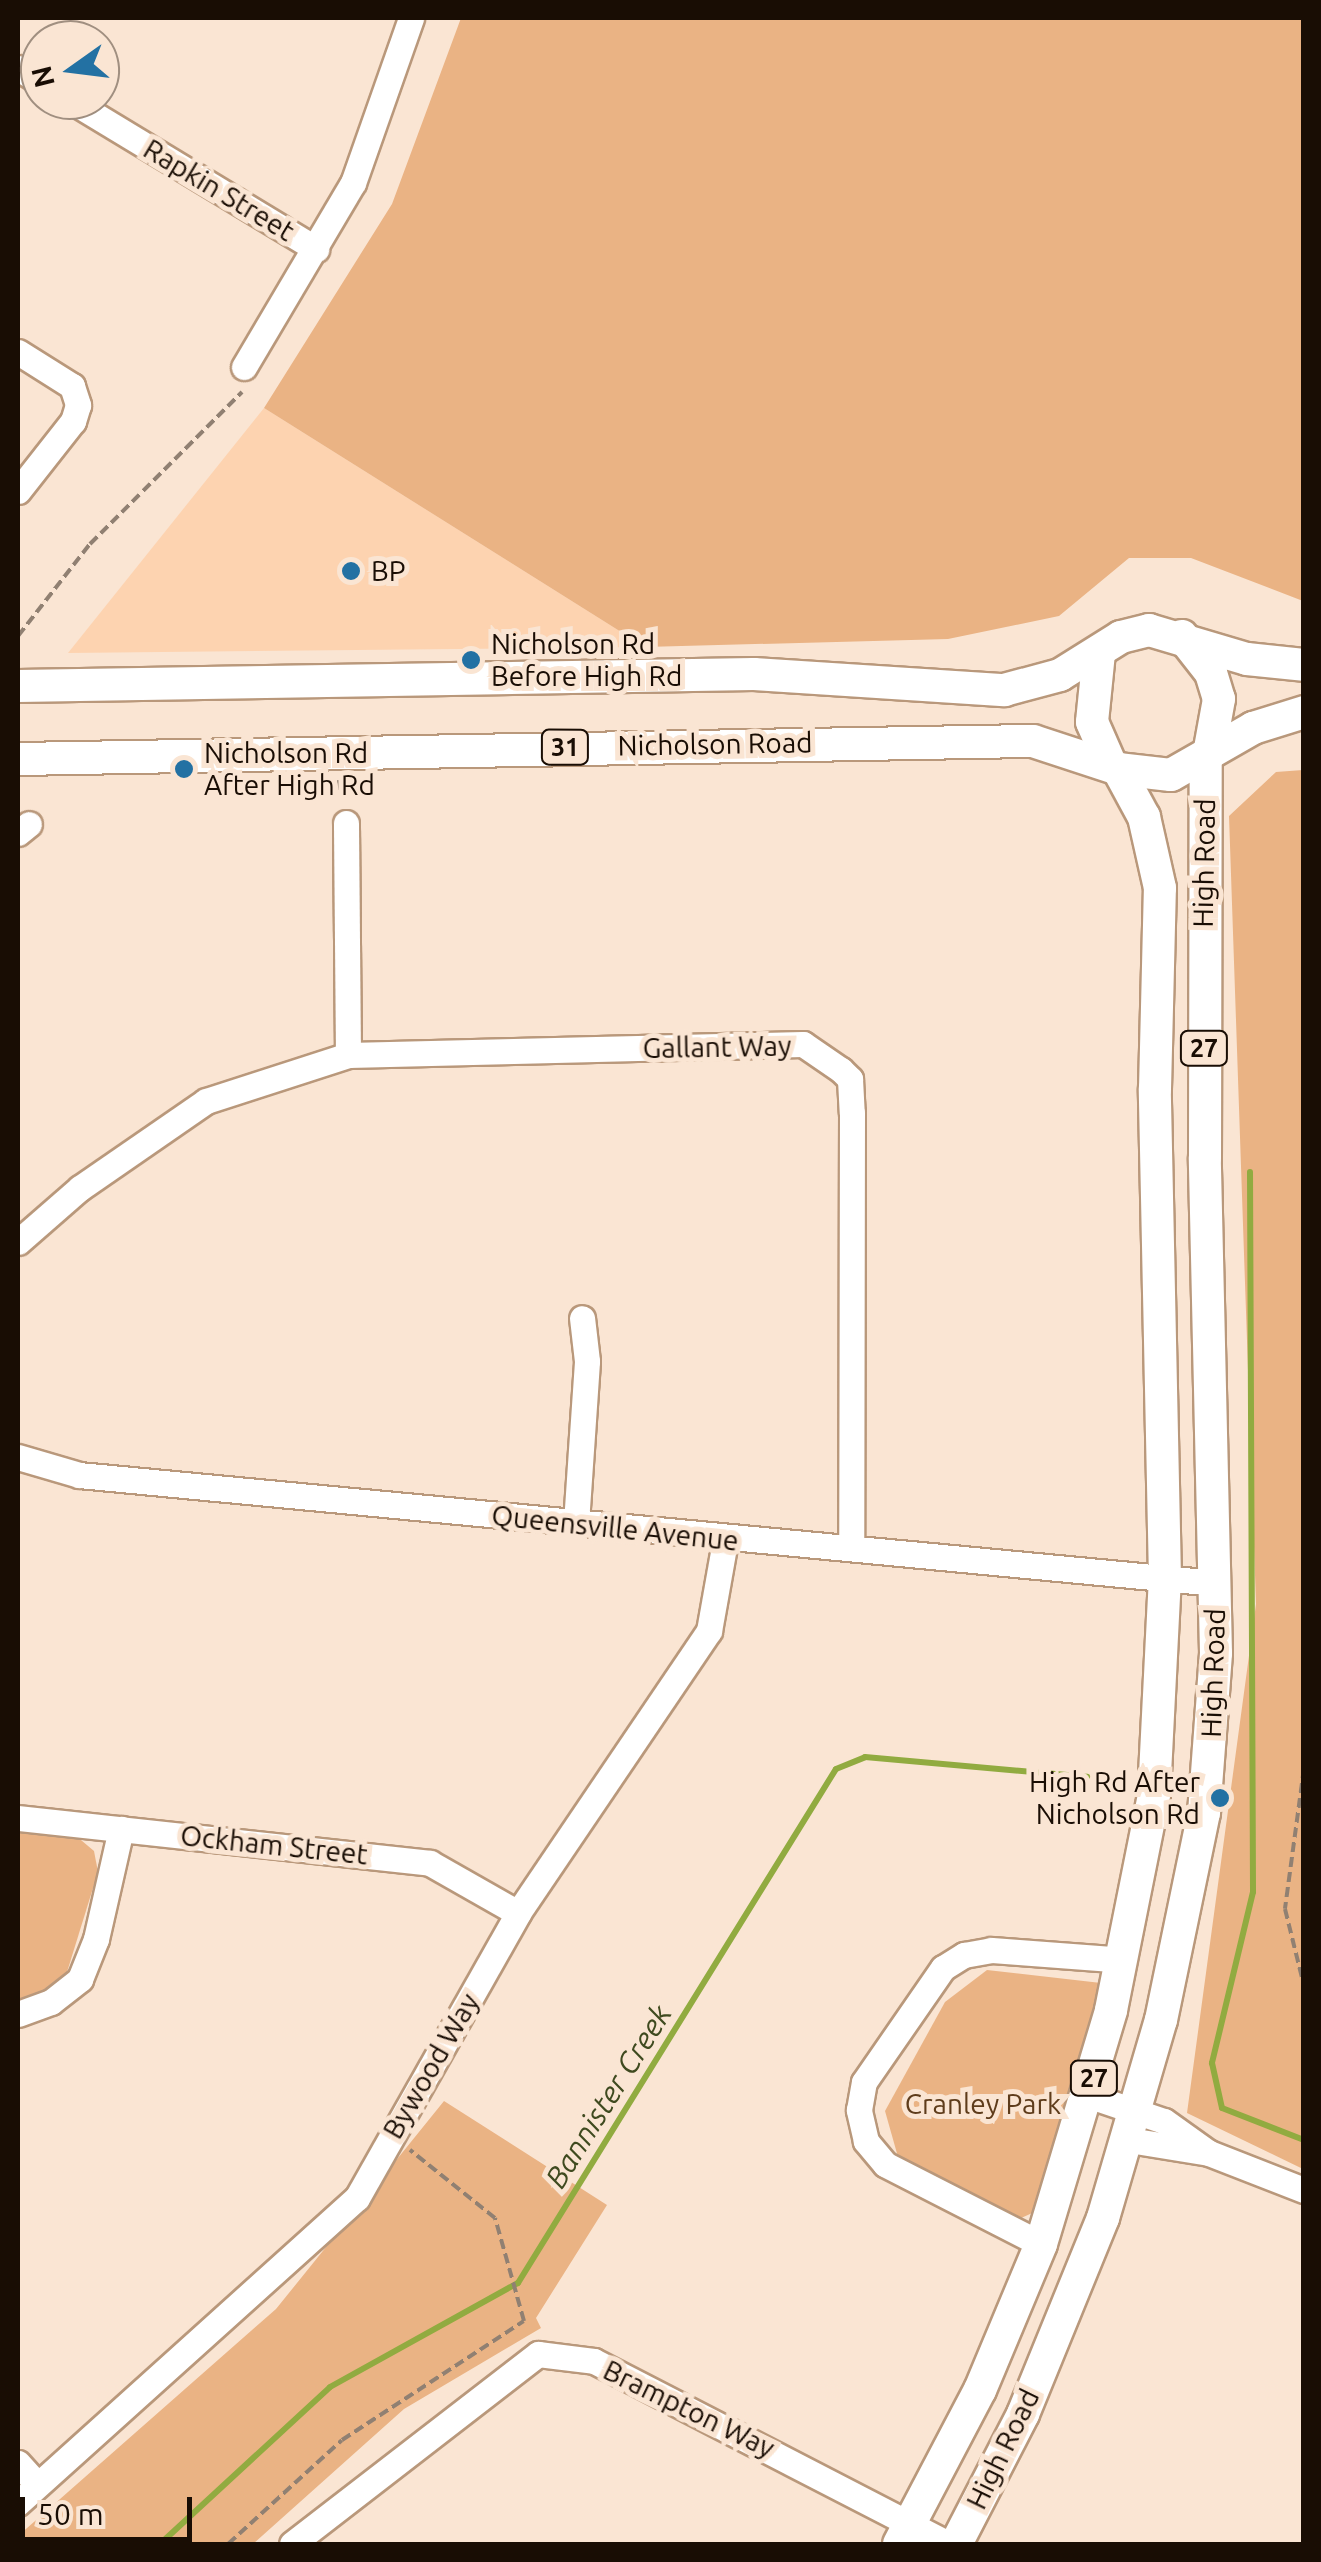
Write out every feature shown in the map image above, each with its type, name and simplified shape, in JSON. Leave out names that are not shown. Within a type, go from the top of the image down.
[{"type":"main road","points":[[18,686],[770,674],[971,691],[1031,685],[1137,632],[1182,636],[1247,659],[1304,665]]},
{"type":"main road","points":[[1182,636],[1211,672],[1219,699],[1208,755]]},
{"type":"main road","points":[[1099,653],[1092,722],[1114,766]]},
{"type":"main road","name":"Nicholson Road","points":[[18,759],[1033,741],[1114,766],[1171,775],[1252,728],[1304,712]]},
{"type":"main road","name":"High Road","points":[[952,2544],[1023,2414],[1133,2126],[1204,1813],[1215,1583],[1204,1138],[1208,755]]},
{"type":"main road","name":"High Road","points":[[906,2534],[980,2390],[1041,2244],[1090,2096],[1123,1960],[1154,1794],[1165,1579],[1156,1160],[1160,888],[1144,817],[1114,766]]},
{"type":"street","points":[[244,367],[353,183],[411,18]]},
{"type":"street","name":"Rapkin Street","points":[[103,120],[316,250]]},
{"type":"street","points":[[18,352],[72,386],[78,405],[73,421],[18,491]]},
{"type":"street","points":[[346,823],[348,1055]]},
{"type":"street","name":"Gallant Way","points":[[18,1242],[80,1188],[206,1100],[348,1055],[803,1044],[850,1079],[851,1544]]},
{"type":"street","points":[[576,1523],[587,1361],[582,1318]]},
{"type":"street","name":"Queensville Avenue","points":[[18,1457],[79,1475],[725,1541],[851,1544],[1215,1583]]},
{"type":"street","name":"Bywood Way","points":[[18,2503],[356,2198],[518,1913],[709,1631],[725,1541]]},
{"type":"street","name":"Ockham Street","points":[[18,1818],[430,1863],[518,1913]]},
{"type":"street","points":[[18,2014],[52,2002],[80,1978],[96,1939],[120,1829]]},
{"type":"street","points":[[1041,2244],[885,2164],[866,2141],[859,2110],[864,2082],[942,1968],[964,1956],[991,1950],[1123,1960]]},
{"type":"street","points":[[1090,2096],[1133,2126],[1164,2121],[1209,2153],[1304,2190]]},
{"type":"street","name":"Brampton Way","points":[[309,2540],[538,2354],[594,2362],[906,2534],[952,2544]]},
{"type":"street","points":[[18,2462],[38,2484]]},
{"type":"path","points":[[18,636],[113,519],[250,386],[244,367]]},
{"type":"path","points":[[340,780],[340,792]]},
{"type":"path","points":[[1304,1768],[1286,1909],[1304,1986]]},
{"type":"path","points":[[228,2544],[342,2440],[524,2321],[495,2218],[410,2150]]},
{"type":"shaded area","points":[[264,408],[645,647],[68,653]]},
{"type":"green space","points":[[461,18],[1303,18],[1303,601],[1191,558],[1129,558],[1059,616],[948,639],[645,647],[264,408],[392,204]]},
{"type":"green space","points":[[1304,770],[1303,2169],[1187,2113],[1256,1604],[1229,816],[1276,772]]},
{"type":"green space","points":[[18,1829],[75,1835],[94,1851],[98,1872],[67,1972],[42,1995],[18,2002]]},
{"type":"green space","name":"Cranley Park","points":[[987,1970],[1101,1983],[1041,2209],[1019,2219],[898,2157],[885,2111],[945,2002]]},
{"type":"green space","points":[[444,2101],[607,2205],[536,2318],[541,2328],[404,2409],[253,2544],[18,2544],[18,2536],[276,2309]]},
{"type":"waterway","points":[[1250,1172],[1253,1892],[1212,2063],[1222,2108],[1304,2140]]},
{"type":"waterway","name":"Bannister Creek","points":[[160,2544],[330,2387],[518,2283],[836,1769],[865,1757],[1087,1777]]},
{"type":"place","name":"BP","points":[[351,571]]},
{"type":"place","name":"Nicholson Rd Before High Rd","points":[[471,660]]},
{"type":"place","name":"Nicholson Rd After High Rd","points":[[184,769]]},
{"type":"place","name":"High Rd After Nicholson Rd","points":[[1220,1798]]}]
